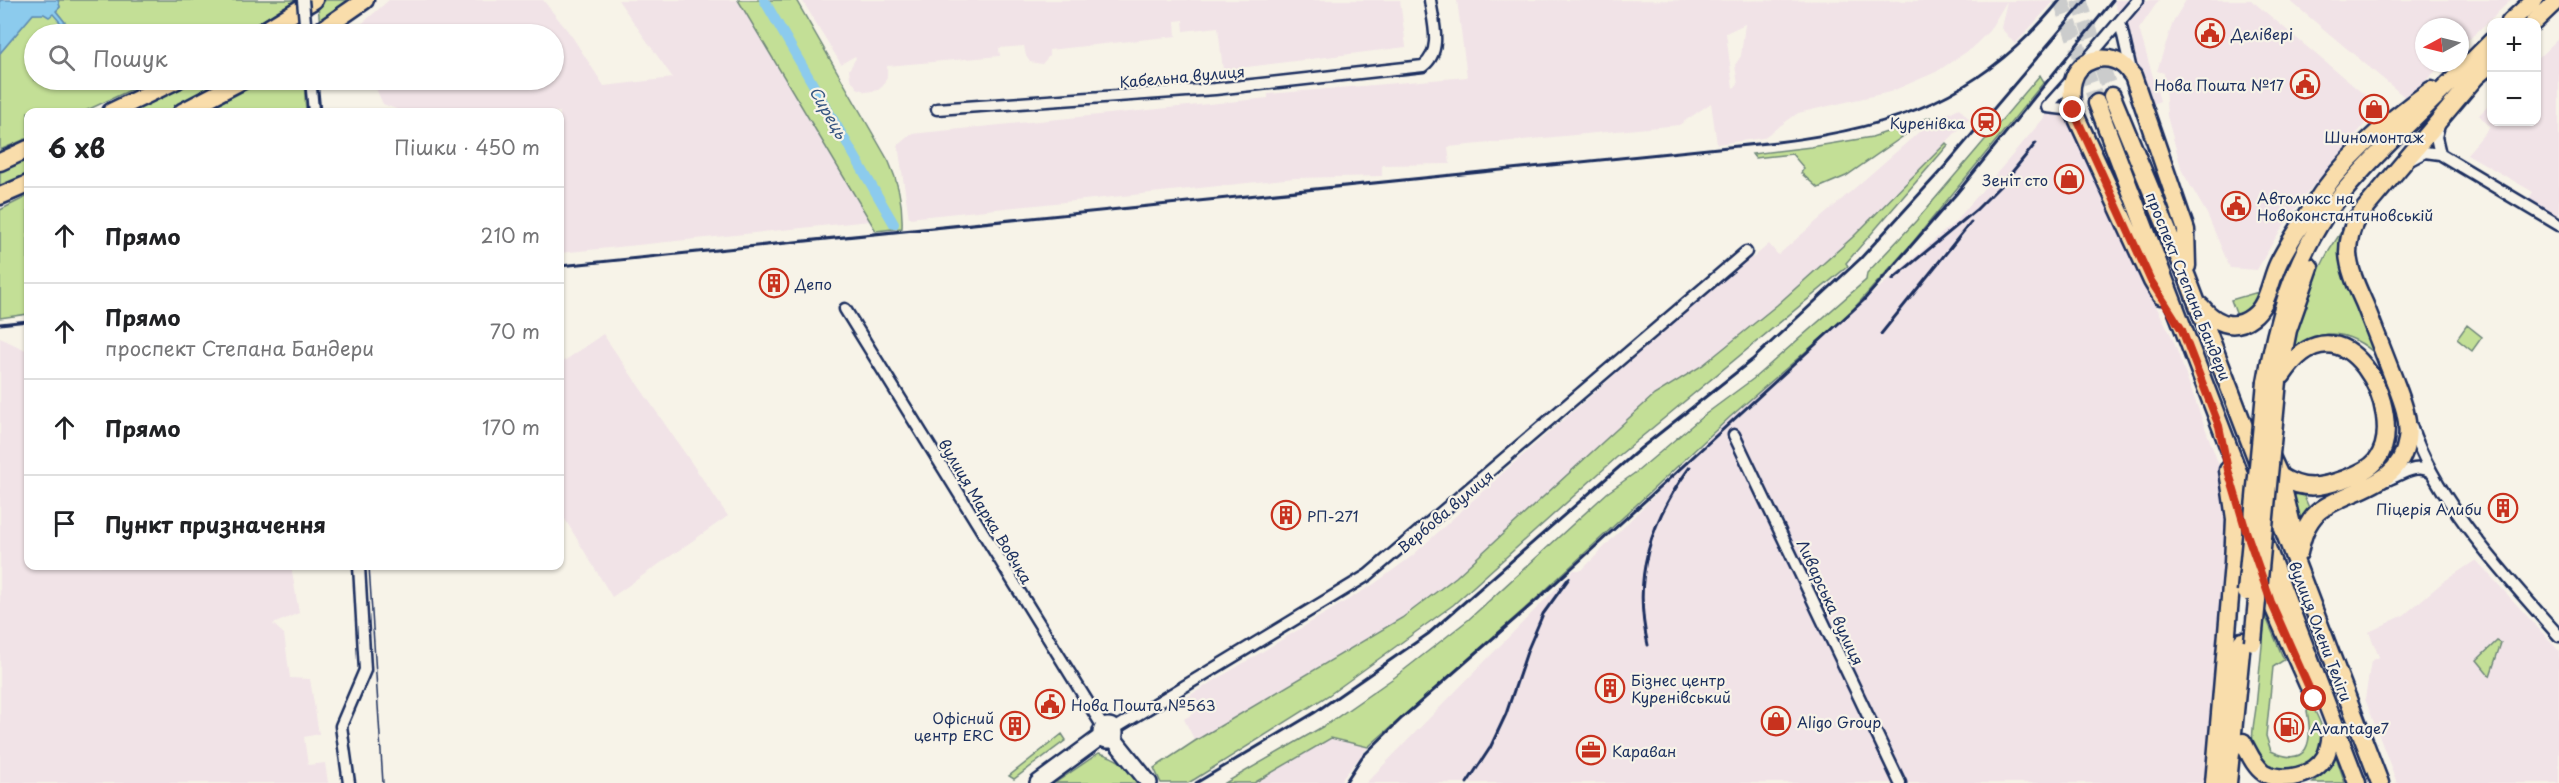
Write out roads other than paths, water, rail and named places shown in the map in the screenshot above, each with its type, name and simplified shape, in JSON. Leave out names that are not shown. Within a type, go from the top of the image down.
[{"type":"main road","points":[[275,24],[314,0]]},
{"type":"main road","points":[[330,24],[365,0]]},
{"type":"main road","points":[[2514,18],[2534,0]]},
{"type":"main road","points":[[2538,18],[2557,0]]},
{"type":"main road","points":[[2182,330],[2151,281],[2073,110],[2071,94],[2078,71],[2096,58],[2110,59],[2123,65],[2133,76],[2186,230],[2187,277]]},
{"type":"main road","points":[[2228,783],[2247,641],[2272,382],[2302,286],[2325,237],[2368,180],[2481,66]]},
{"type":"main road","points":[[2195,298],[2209,316],[2218,322],[2234,324],[2252,318],[2261,309],[2278,264],[2312,206],[2349,159],[2389,121],[2481,66]]},
{"type":"main road","points":[[119,108],[156,90]]},
{"type":"main road","points":[[190,108],[224,90]]},
{"type":"main road","name":"проспект Степана Бандери","points":[[2112,96],[2272,477]]},
{"type":"main road","name":"проспект Степана Бандери","points":[[2097,103],[2258,531]]},
{"type":"main road","points":[[2299,553],[2302,538],[2317,514],[2327,507],[2368,489],[2388,474],[2403,453],[2407,431],[2404,406],[2351,270],[2348,254],[2349,238],[2357,218],[2393,176],[2433,114]]},
{"type":"main road","points":[[0,162],[24,152]]},
{"type":"main road","points":[[0,196],[24,186]]},
{"type":"main road","points":[[2272,382],[2308,348],[2330,344],[2346,349],[2357,356],[2367,368],[2384,413],[2387,431],[2383,451],[2375,463],[2351,477],[2311,488],[2272,477]]},
{"type":"main road","points":[[2214,783],[2235,519],[2219,426]]},
{"type":"main road","points":[[2228,470],[2271,602],[2331,734],[2355,779]]},
{"type":"main road","points":[[2272,477],[2299,553],[2322,637]]},
{"type":"main road","name":"вулиця Олени Теліги","points":[[2272,477],[2322,637],[2380,783]]},
{"type":"main road","name":"вулиця Олени Теліги","points":[[2258,531],[2355,779]]},
{"type":"main road","points":[[2240,783],[2247,641]]},
{"type":"main road","points":[[1108,732],[1149,783]]},
{"type":"main road","name":"Вербова вулиця","points":[[1038,783],[1108,732]]},
{"type":"main road","points":[[2243,742],[2254,762],[2264,773],[2280,779],[2299,778],[2314,769],[2325,756],[2331,734]]},
{"type":"street","points":[[303,0],[305,24]]},
{"type":"street","name":"Кабельна вулиця","points":[[937,109],[1215,89],[1423,66],[1428,62],[1436,46],[1430,0]]},
{"type":"street","points":[[2073,110],[2048,107],[2138,0]]},
{"type":"street","points":[[2120,22],[2133,76]]},
{"type":"street","points":[[311,90],[314,108]]},
{"type":"street","points":[[2433,114],[2440,154]]},
{"type":"street","points":[[2393,176],[2418,154],[2432,152],[2440,154],[2559,225]]},
{"type":"street","name":"Вербова вулиця","points":[[1108,732],[1368,576],[1746,252]]},
{"type":"street","name":"вулиця Марка Вовчка","points":[[845,309],[1108,732]]},
{"type":"street","points":[[2404,406],[2432,473],[2483,547],[2559,636]]},
{"type":"street","name":"Ливарська вулиця","points":[[1734,435],[1900,783]]},
{"type":"street","points":[[2368,489],[2414,469],[2427,469],[2432,473]]},
{"type":"street","points":[[349,783],[340,726],[365,670],[359,570]]},
{"type":"water","points":[[0,0],[58,0],[60,7],[56,11],[66,24],[62,24],[53,14],[49,17],[44,14],[33,14],[0,53]]},
{"type":"waterway","name":"Сирець","points":[[764,0],[894,224]]},
{"type":"tunnel","points":[[2061,0],[2097,103]]},
{"type":"tunnel","points":[[2079,0],[2112,96]]},
{"type":"tram line","points":[[308,0],[310,24]]},
{"type":"tram line","points":[[317,90],[319,108]]},
{"type":"tram line","points":[[369,570],[383,783]]},
{"type":"railway","points":[[564,266],[1820,136],[1899,116],[1934,102],[1968,83],[2000,61],[2031,33],[2060,0]]},
{"type":"railway","points":[[1196,783],[1314,713],[1428,634],[1641,448],[1752,360],[1860,259],[1945,166],[2086,0]]},
{"type":"railway","points":[[1345,783],[1362,757],[1402,718],[1539,598],[1863,301],[1957,193],[2113,0]]},
{"type":"railway","points":[[1893,279],[1976,210],[2004,182],[2036,143]]},
{"type":"railway","points":[[1881,334],[1971,222]]},
{"type":"railway","points":[[0,324],[24,321]]},
{"type":"railway","points":[[1648,645],[1642,597],[1648,551],[1664,508],[1690,467]]},
{"type":"railway","points":[[1467,783],[1490,748],[1506,714],[1528,649],[1543,614],[1569,578]]},
{"type":"place","name":"Делівері","points":[[2210,33]]},
{"type":"place","name":"Нова Пошта №17","points":[[2305,84]]},
{"type":"place","name":"Шиномонтаж","points":[[2374,109]]},
{"type":"place","name":"Куренівка","points":[[1986,122]]},
{"type":"place","name":"Зеніт сто","points":[[2069,179]]},
{"type":"place","name":"Автолюкс на Новоконстантиновській","points":[[2236,206]]},
{"type":"place","name":"Депо","points":[[774,283]]},
{"type":"place","name":"Піцерія Алиби","points":[[2503,508]]},
{"type":"place","name":"РП-271","points":[[1286,515]]},
{"type":"place","name":"Бізнес центр Куренівський","points":[[1610,688]]},
{"type":"place","name":"Нова Пошта №563","points":[[1050,704]]},
{"type":"place","name":"Aligo Group","points":[[1776,721]]},
{"type":"place","name":"Офісний центр ERC","points":[[1015,726]]},
{"type":"place","name":"Avantage7","points":[[2289,727]]},
{"type":"place","name":"Караван","points":[[1591,750]]}]
